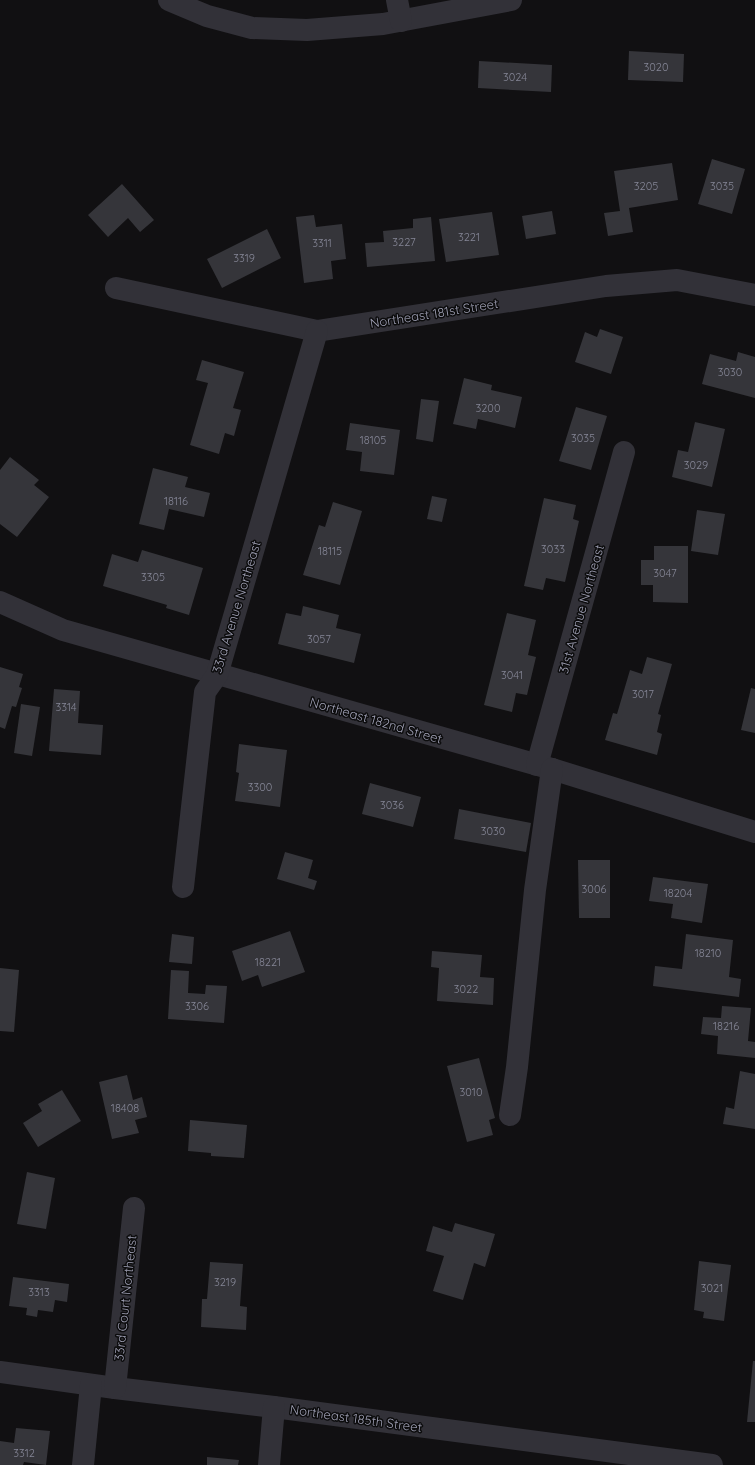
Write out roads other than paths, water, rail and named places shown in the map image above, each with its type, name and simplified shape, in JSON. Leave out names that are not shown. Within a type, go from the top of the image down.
[{"type":"street","points":[[169,0],[206,16],[252,28],[307,30],[383,24],[399,10],[511,0]]},
{"type":"street","name":"Northeast 181st Street","points":[[116,288],[317,331],[606,286],[677,280],[755,295]]},
{"type":"street","name":"33rd Avenue Northeast","points":[[183,888],[205,692],[216,675],[317,331]]},
{"type":"street","name":"31st Avenue Northeast","points":[[510,1115],[517,1067],[535,890],[544,767],[624,452]]},
{"type":"street","name":"Northeast 182nd Street","points":[[0,602],[63,630],[216,675],[544,767],[755,832]]},
{"type":"street","name":"33rd Court Northeast","points":[[115,1388],[134,1208]]},
{"type":"street","name":"Northeast 185th Street","points":[[0,1372],[712,1465]]},
{"type":"street","points":[[83,1465],[91,1385]]},
{"type":"street","points":[[269,1465],[274,1407]]}]
